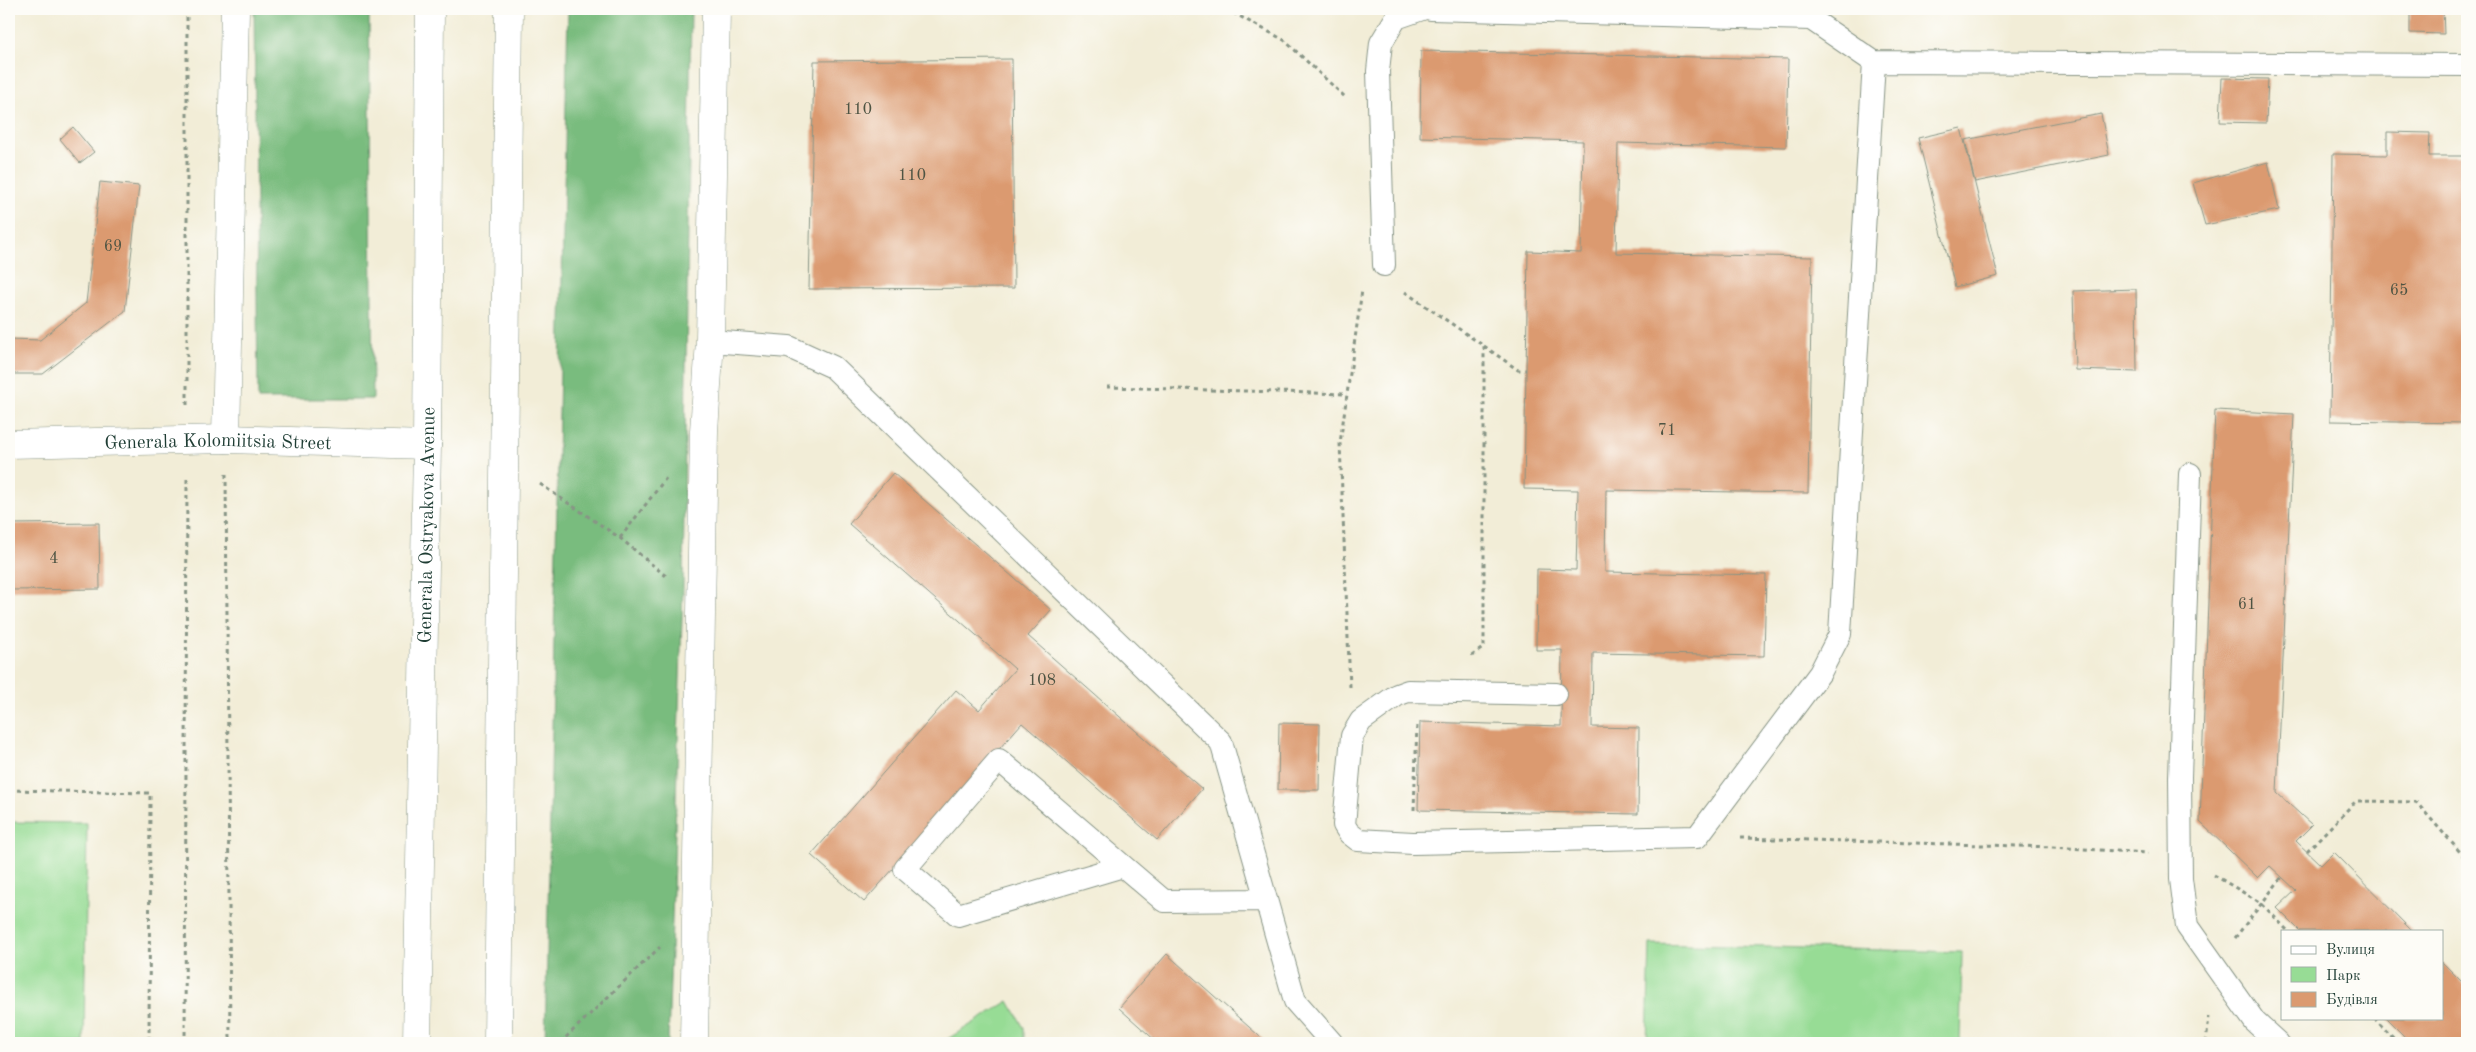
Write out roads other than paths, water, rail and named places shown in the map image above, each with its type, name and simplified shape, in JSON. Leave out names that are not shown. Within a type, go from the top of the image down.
[{"type":"main road","points":[[226,439],[235,9]]},
{"type":"main road","name":"Generala Ostryakova Avenue","points":[[417,1043],[427,445],[430,9]]},
{"type":"main road","points":[[498,1043],[509,9]]},
{"type":"main road","points":[[694,1043],[704,431],[710,341],[716,9]]},
{"type":"main road","name":"Generala Kolomiitsia Street","points":[[9,444],[226,439],[427,445]]},
{"type":"lane","points":[[1384,264],[1378,71],[1381,43],[1396,18],[1422,9]]},
{"type":"lane","points":[[1431,9],[1811,19],[1874,62],[2467,65]]},
{"type":"lane","points":[[1556,694],[1408,690],[1396,695],[1361,721],[1352,736],[1344,825],[1348,833],[1358,840],[1413,843],[1697,837],[1820,673],[1840,634],[1874,62]]},
{"type":"lane","points":[[710,341],[789,347],[833,367],[1221,742],[1295,1001],[1332,1043]]},
{"type":"lane","points":[[2190,474],[2180,777],[2181,879],[2187,926],[2255,1022],[2278,1043]]},
{"type":"lane","points":[[1123,866],[958,915],[905,869],[999,760],[1164,901],[1266,900]]}]
